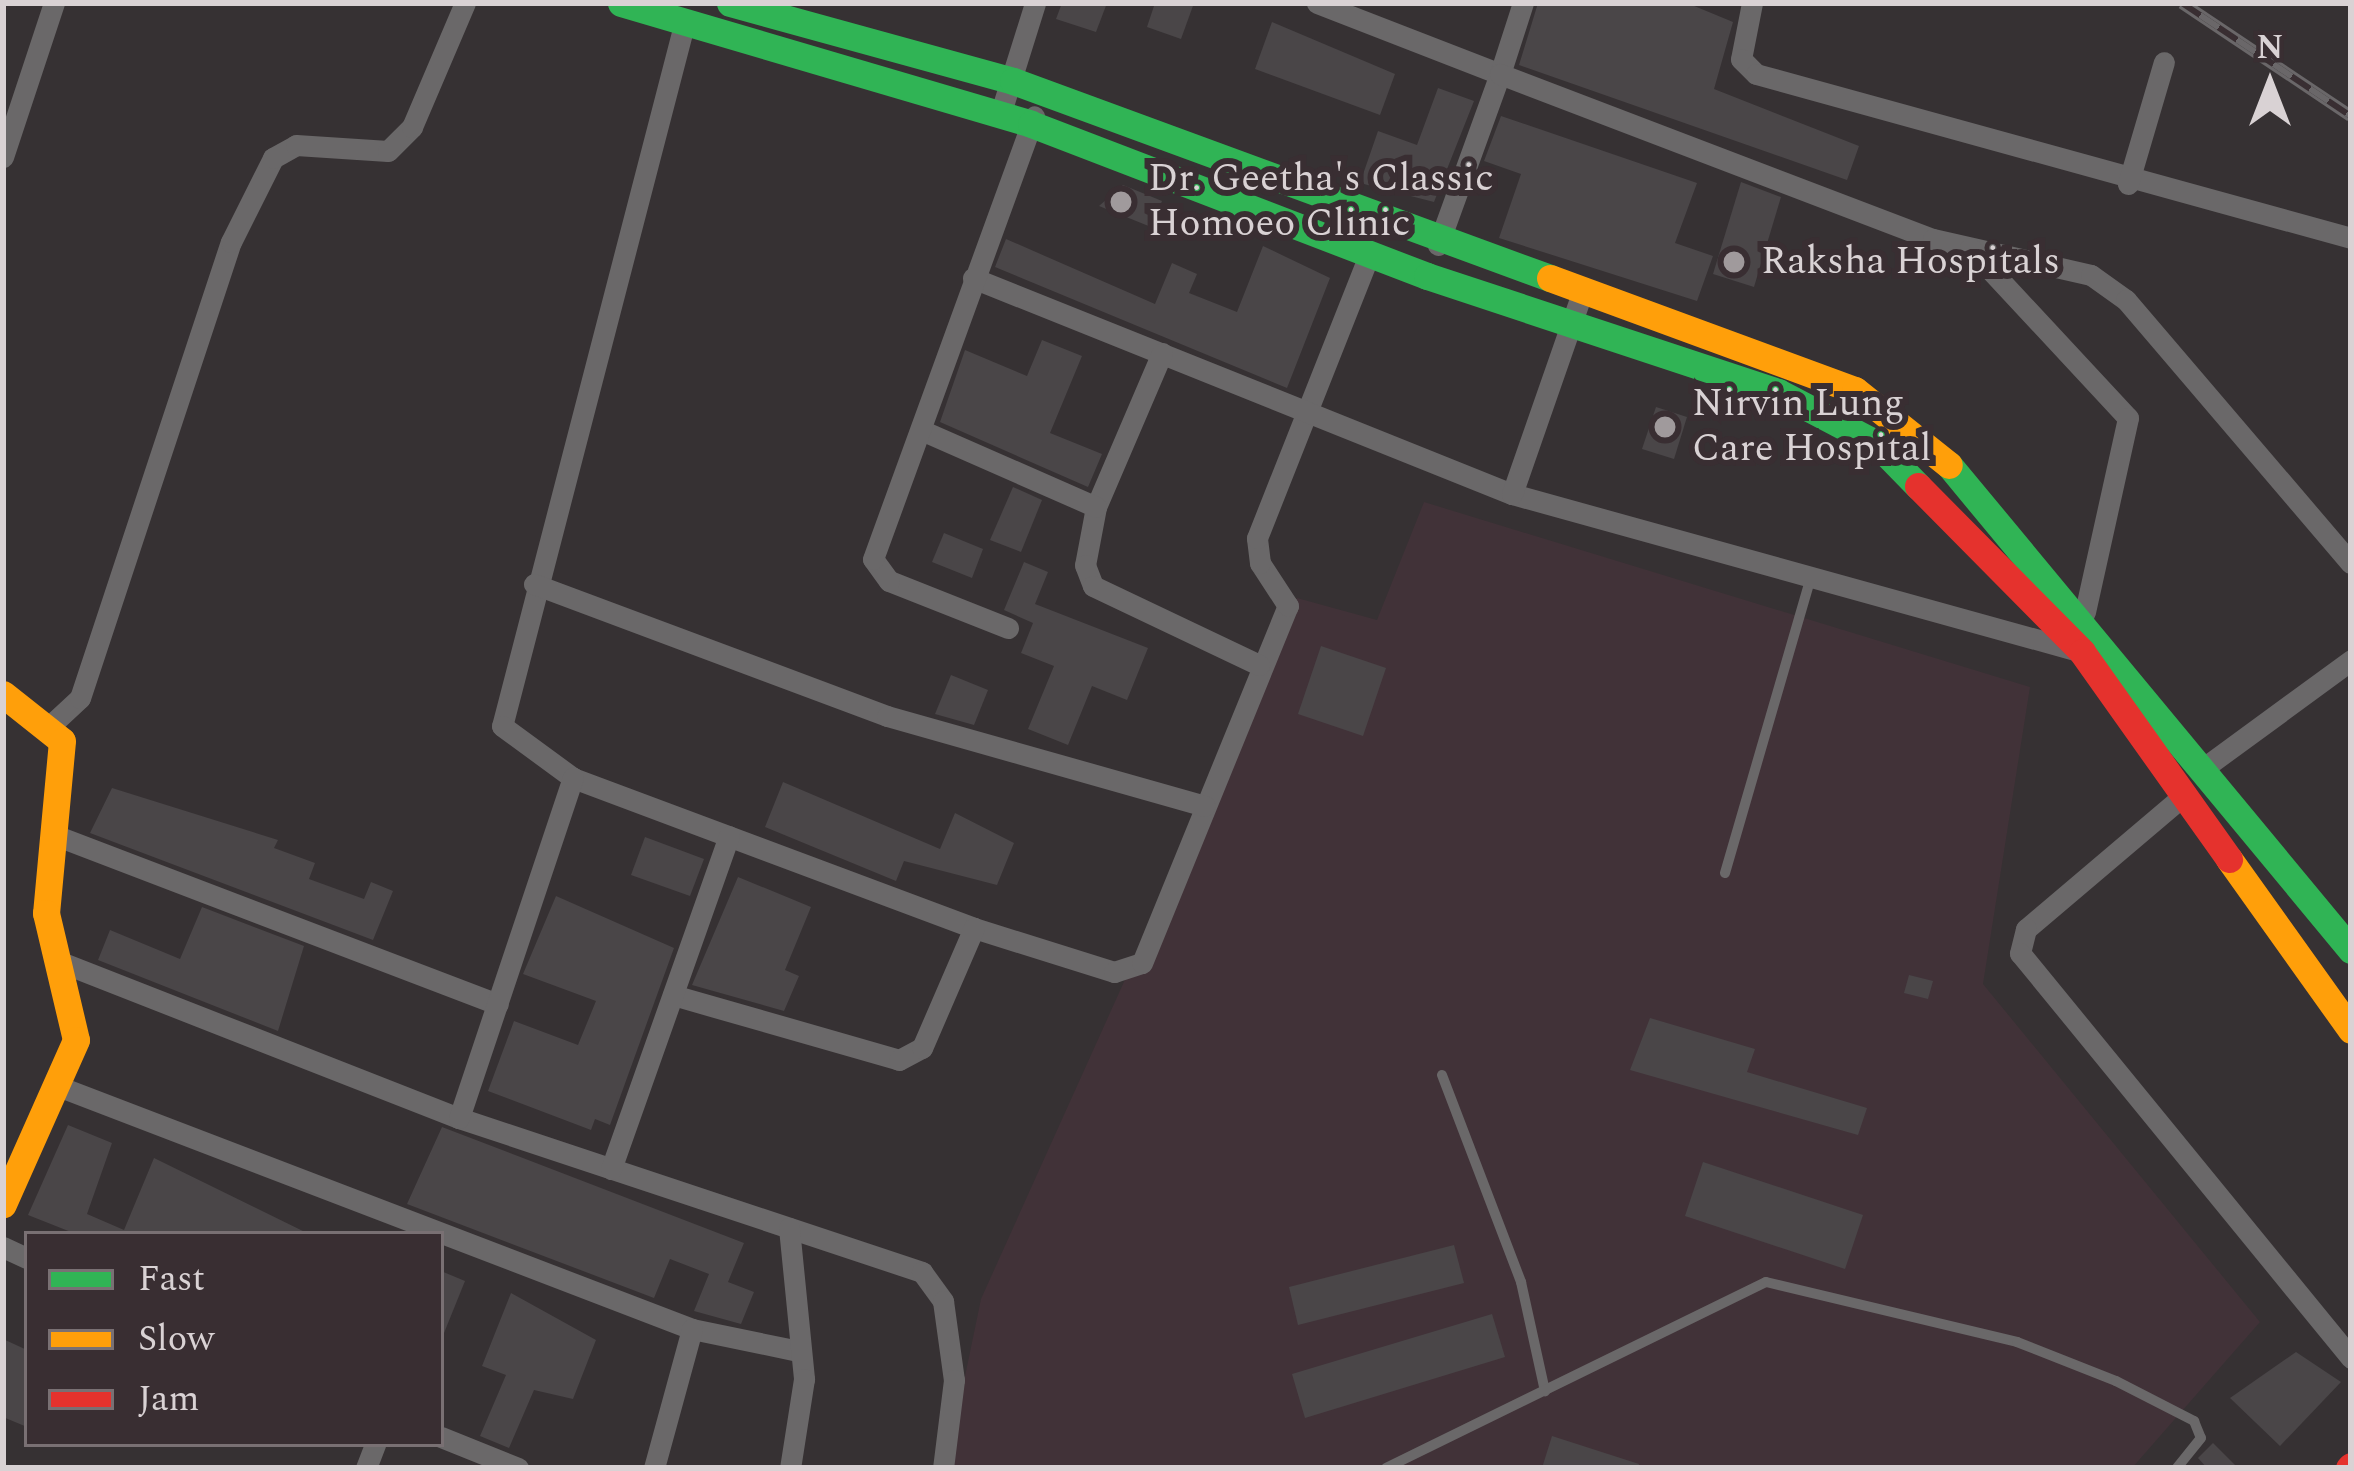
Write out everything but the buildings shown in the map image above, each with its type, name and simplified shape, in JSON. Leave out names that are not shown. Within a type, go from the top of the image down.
[{"type":"main road","points":[[621,3],[1031,124],[1369,255],[1778,392],[1877,444],[2082,652],[2351,1030]]},
{"type":"main road","points":[[730,3],[1013,81],[1438,245],[1855,390],[1972,483],[2085,612],[2351,950]]},
{"type":"main road","points":[[3,694],[52,724],[64,762],[46,913],[76,1040],[63,1088],[3,1204]]},
{"type":"street","points":[[3,157],[12,98],[54,3]]},
{"type":"street","points":[[52,724],[80,698],[231,242],[273,158],[296,145],[388,151],[412,127],[465,3]]},
{"type":"street","points":[[1000,115],[1035,3]]},
{"type":"street","points":[[1317,3],[1970,248],[2091,275],[2126,300],[2351,563]]},
{"type":"street","points":[[1438,245],[1523,3]]},
{"type":"street","points":[[1752,3],[1741,58],[1756,74],[2128,184],[2351,238]]},
{"type":"street","points":[[684,25],[534,584],[502,726],[573,778],[974,928],[1130,972],[1205,806],[1289,593],[1260,563],[1257,538],[1369,255]]},
{"type":"street","points":[[2128,184],[2164,62]]},
{"type":"street","points":[[1008,628],[875,572],[1041,92]]},
{"type":"street","points":[[1970,248],[2128,418],[2085,612]]},
{"type":"street","points":[[973,278],[1162,352],[1307,419],[1512,494],[1809,583],[2082,652]]},
{"type":"street","points":[[1512,494],[1582,293]]},
{"type":"street","points":[[1162,352],[1096,507],[1084,565],[1093,586],[1259,665]]},
{"type":"street","points":[[921,430],[1096,507]]},
{"type":"street","points":[[534,584],[887,716],[1205,806]]},
{"type":"street","points":[[2205,766],[2351,660]]},
{"type":"street","points":[[459,1118],[573,778]]},
{"type":"street","points":[[2182,796],[2026,929],[2020,953],[2351,1358]]},
{"type":"street","points":[[52,834],[498,1004]]},
{"type":"street","points":[[611,1169],[729,836]]},
{"type":"street","points":[[673,995],[899,1060],[922,1048],[974,928]]},
{"type":"street","points":[[58,961],[459,1118],[789,1228],[937,1284],[955,1380],[944,1468]]},
{"type":"street","points":[[63,1088],[436,1231]]},
{"type":"street","points":[[789,1228],[798,1351],[790,1468]]},
{"type":"street","points":[[444,1234],[692,1329],[798,1351]]},
{"type":"street","points":[[654,1468],[692,1329]]},
{"type":"street","points":[[444,1438],[518,1468]]},
{"type":"lane","points":[[1726,873],[1809,583]]},
{"type":"lane","points":[[1442,1075],[1522,1282],[1545,1391]]},
{"type":"lane","points":[[1386,1468],[1754,1284],[1786,1283],[2017,1342],[2116,1381],[2194,1421],[2198,1446],[2177,1468]]},
{"type":"shaded area","points":[[1424,502],[2030,687],[1983,984],[2260,1322],[2132,1468],[946,1468],[981,1299],[1297,598],[1377,620]]},
{"type":"railway","points":[[2182,3],[2351,116]]},
{"type":"traffic: fast","points":[[621,3],[1031,124],[1427,276],[1778,392],[1877,444],[1918,486]]},
{"type":"traffic: fast","points":[[730,3],[1013,81],[1550,278]]},
{"type":"traffic: fast","points":[[1949,465],[2351,950]]},
{"type":"traffic: slow","points":[[1550,278],[1855,390],[1949,465]]},
{"type":"traffic: slow","points":[[3,694],[62,741],[46,913],[76,1040],[3,1204]]},
{"type":"traffic: slow","points":[[2229,859],[2351,1030]]},
{"type":"traffic: jam","points":[[1918,486],[2082,652],[2229,859]]},
{"type":"place","name":"Dr. Geetha's Classic Homoeo Clinic","points":[[1121,202]]},
{"type":"place","name":"Raksha Hospitals","points":[[1734,262]]},
{"type":"place","name":"Nirvin Lung Care Hospital","points":[[1665,427]]}]
